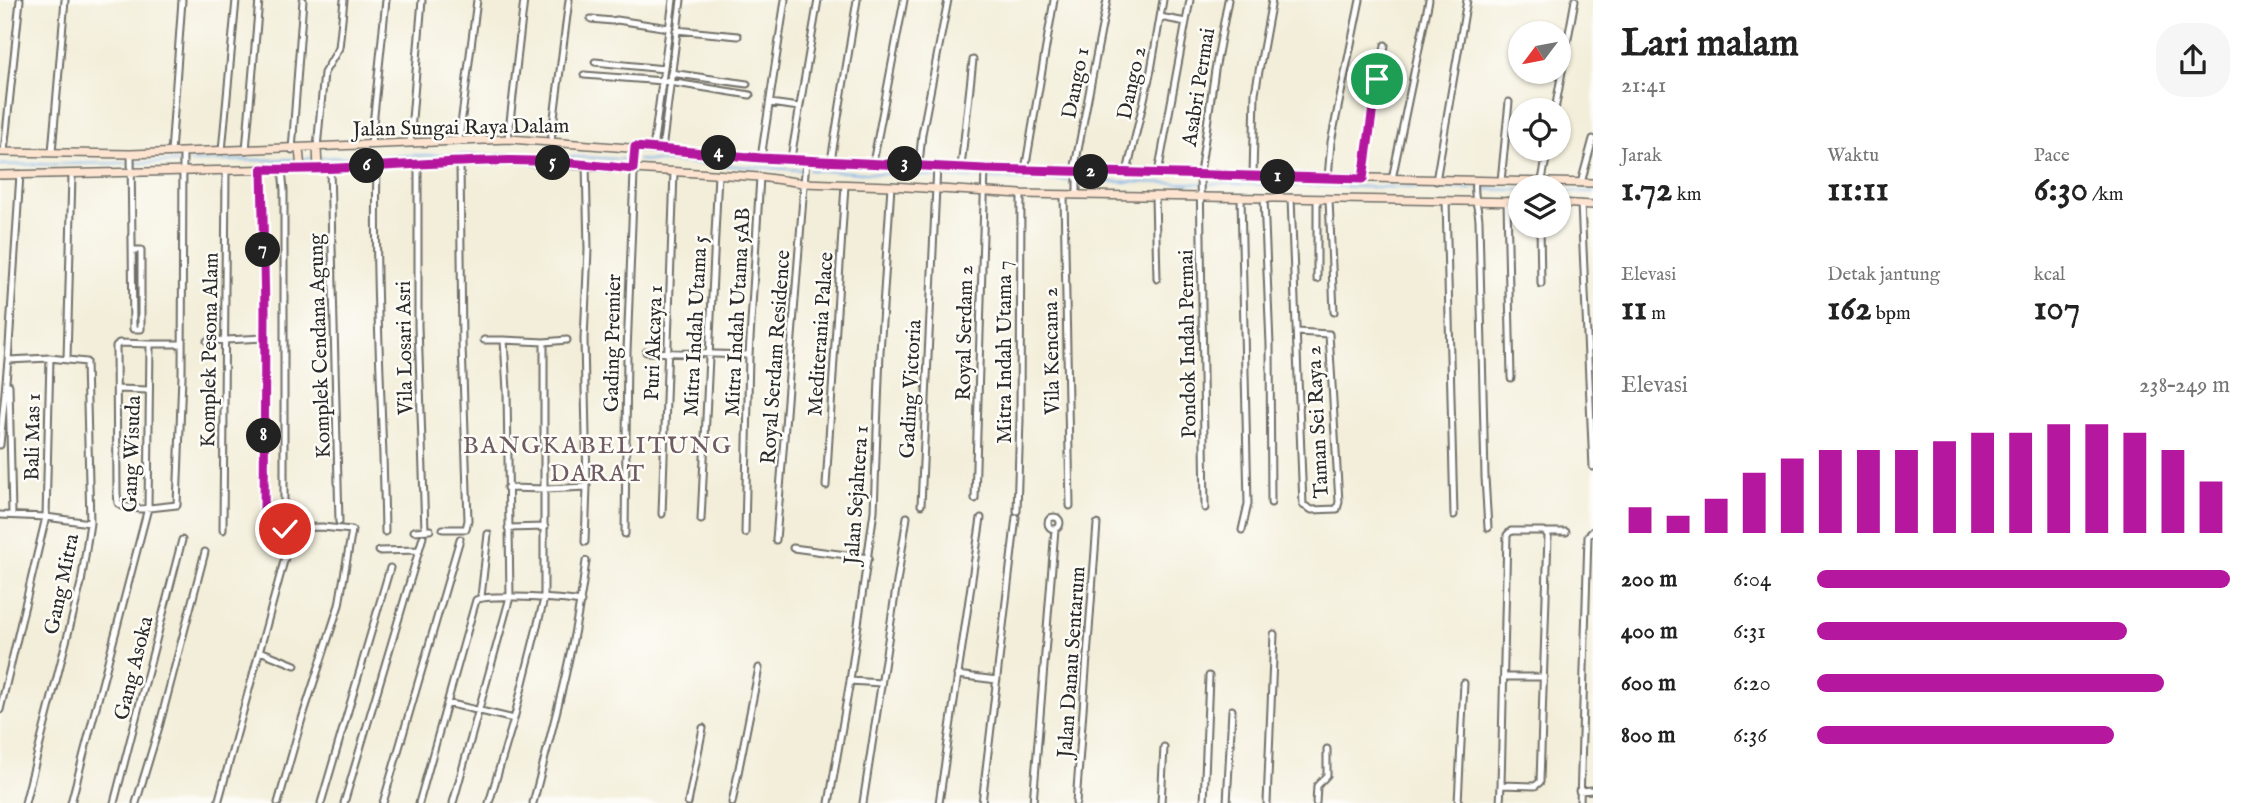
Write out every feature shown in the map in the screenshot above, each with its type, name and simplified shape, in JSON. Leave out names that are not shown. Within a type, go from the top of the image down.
[{"type":"street","points":[[2,152],[20,0]]},
{"type":"street","points":[[52,152],[65,0]]},
{"type":"street","points":[[172,153],[182,0]]},
{"type":"street","points":[[222,151],[236,0]]},
{"type":"street","points":[[246,150],[259,0]]},
{"type":"street","points":[[300,166],[297,150],[303,0]]},
{"type":"street","points":[[318,165],[324,73],[339,48],[344,0]]},
{"type":"street","points":[[371,144],[386,0]]},
{"type":"street","points":[[410,143],[422,0]]},
{"type":"street","points":[[459,140],[477,0]]},
{"type":"street","points":[[508,139],[524,0]]},
{"type":"street","points":[[551,141],[569,0]]},
{"type":"street","points":[[673,0],[673,29]]},
{"type":"street","points":[[662,150],[666,71],[681,0]]},
{"type":"street","points":[[761,158],[785,0]]},
{"type":"street","points":[[791,158],[818,0]]},
{"type":"street","points":[[831,161],[857,0]]},
{"type":"street","points":[[873,163],[904,0]]},
{"type":"street","points":[[919,164],[922,134],[948,0]]},
{"type":"street","points":[[1025,170],[1054,0]]},
{"type":"street","name":"Dango 1","points":[[1077,192],[1076,173],[1107,0]]},
{"type":"street","name":"Dango 2","points":[[1127,172],[1163,0]]},
{"type":"street","points":[[1158,173],[1189,0]]},
{"type":"street","name":"Asabri Permai","points":[[1200,176],[1228,0]]},
{"type":"street","points":[[1253,176],[1255,93],[1272,0]]},
{"type":"street","points":[[1328,178],[1333,133],[1360,0]]},
{"type":"street","points":[[1392,179],[1429,0]]},
{"type":"street","points":[[1436,181],[1467,0]]},
{"type":"street","points":[[1557,98],[1575,0]]},
{"type":"street","points":[[1160,16],[1186,22]]},
{"type":"street","points":[[591,19],[738,36]]},
{"type":"street","points":[[1363,179],[1385,45]]},
{"type":"street","points":[[961,167],[973,60]]},
{"type":"street","points":[[595,62],[747,84]]},
{"type":"street","points":[[584,75],[666,82],[750,95]]},
{"type":"street","points":[[653,149],[666,82]]},
{"type":"street","points":[[770,103],[799,107]]},
{"type":"street","points":[[1501,181],[1508,112]]},
{"type":"street","name":"Jalan Sungai Raya Dalam","points":[[2,152],[131,157],[508,139],[791,158],[805,162],[919,164],[985,171],[1127,172],[1474,183],[1508,181]]},
{"type":"street","points":[[1581,183],[1593,139]]},
{"type":"street","name":"Gading Premier","points":[[625,534],[627,352],[635,149]]},
{"type":"street","points":[[181,344],[117,344],[118,503],[131,508],[177,505],[181,344],[183,153]]},
{"type":"street","points":[[131,157],[134,329],[141,329],[141,250],[133,250]]},
{"type":"street","points":[[0,175],[226,171],[318,165],[330,168],[507,161],[1021,194],[1064,195],[1077,192],[1241,198],[1474,198],[1507,201],[1511,378]]},
{"type":"street","points":[[443,529],[466,529],[468,520],[460,162]]},
{"type":"street","name":"Royal Serdam Residence","points":[[776,540],[805,162]]},
{"type":"street","name":"Vila Losari Asri","points":[[418,164],[418,299],[426,533]]},
{"type":"street","points":[[585,542],[587,487],[584,339],[588,248],[586,164]]},
{"type":"street","points":[[377,166],[377,306],[383,396],[385,532]]},
{"type":"street","name":"Gading Victoria","points":[[921,505],[938,167]]},
{"type":"street","name":"Komplek Cendana Agung","points":[[330,168],[339,522]]},
{"type":"street","points":[[262,169],[264,529],[322,527],[352,530],[339,605],[278,803]]},
{"type":"street","points":[[282,169],[284,520]]},
{"type":"street","name":"Komplek Pesona Alam","points":[[223,530],[226,171]]},
{"type":"street","name":"Royal Serdam 2","points":[[975,499],[985,171]]},
{"type":"street","name":"Puri Akcaya 1","points":[[663,514],[674,172]]},
{"type":"street","points":[[0,444],[20,174]]},
{"type":"street","name":"Mitra Indah Utama 5","points":[[701,520],[718,174]]},
{"type":"street","points":[[8,360],[67,359],[72,175]]},
{"type":"street","name":"Pondok Indah Permai","points":[[1200,176],[1205,508]]},
{"type":"street","name":"Mitra Indah Utama 5AB","points":[[745,533],[749,355],[760,177]]},
{"type":"street","name":"Jalan Sungai Raya Dalam","points":[[1571,182],[1593,183]]},
{"type":"street","points":[[1474,183],[1479,220],[1488,528]]},
{"type":"street","name":"Mediterania Palace","points":[[826,486],[845,184]]},
{"type":"street","name":"Jalan Sejahtera 1","points":[[828,803],[850,681],[874,511],[880,352],[891,186]]},
{"type":"street","name":"Mitra Indah Utama 7","points":[[982,803],[1016,514],[1020,420],[1021,194]]},
{"type":"street","name":"Vila Kencana 2","points":[[1064,195],[1070,506]]},
{"type":"street","points":[[1155,196],[1157,279]]},
{"type":"street","points":[[1241,198],[1248,504],[1242,530]]},
{"type":"street","points":[[1264,198],[1270,345],[1271,503]]},
{"type":"street","name":"Taman Sei Raya 2","points":[[1291,198],[1304,507],[1337,509],[1339,502],[1329,334],[1297,332]]},
{"type":"street","points":[[1317,199],[1317,279]]},
{"type":"street","points":[[1329,199],[1334,312]]},
{"type":"street","points":[[1446,200],[1454,514]]},
{"type":"street","points":[[1571,204],[1593,205]]},
{"type":"street","points":[[1581,204],[1593,467]]},
{"type":"street","points":[[1540,238],[1541,284]]},
{"type":"street","points":[[207,341],[264,338]]},
{"type":"street","points":[[484,340],[567,340]]},
{"type":"street","points":[[453,803],[510,597],[504,340]]},
{"type":"street","points":[[489,803],[514,719],[544,599],[544,342]]},
{"type":"street","name":"Gang Wisuda","points":[[71,803],[148,508],[150,344]]},
{"type":"street","points":[[646,352],[749,355]]},
{"type":"street","name":"Bali Mas 1","points":[[0,710],[46,517],[50,358]]},
{"type":"street","name":"Gang Mitra","points":[[25,803],[81,583],[90,523],[87,366],[86,362],[67,359]]},
{"type":"street","points":[[8,360],[12,514]]},
{"type":"street","points":[[117,389],[149,390]]},
{"type":"street","points":[[508,488],[587,487]]},
{"type":"street","points":[[0,515],[90,523]]},
{"type":"street","points":[[863,803],[907,517]]},
{"type":"street","points":[[939,803],[981,518]]},
{"type":"street","name":"Jalan Danau Sentarum","points":[[1076,803],[1097,524]]},
{"type":"street","points":[[508,528],[545,527]]},
{"type":"street","points":[[218,803],[293,528]]},
{"type":"street","points":[[1033,803],[1055,529]]},
{"type":"street","points":[[344,803],[426,533],[414,531]]},
{"type":"street","points":[[1500,803],[1507,535],[1511,531],[1566,531]]},
{"type":"street","points":[[1580,803],[1588,536],[1593,531]]},
{"type":"street","points":[[1501,785],[1535,786],[1540,782],[1547,532]]},
{"type":"street","points":[[481,597],[488,534]]},
{"type":"street","points":[[383,803],[460,539]]},
{"type":"street","name":"Gang Asoka","points":[[114,803],[182,540]]},
{"type":"street","points":[[793,548],[869,558]]},
{"type":"street","points":[[379,551],[419,550]]},
{"type":"street","points":[[136,803],[205,552]]},
{"type":"street","points":[[533,803],[557,712],[581,602],[586,561]]},
{"type":"street","points":[[321,803],[390,568]]},
{"type":"street","points":[[419,803],[476,600],[481,597],[510,597],[581,602]]},
{"type":"street","points":[[1267,803],[1274,634]]},
{"type":"street","points":[[260,651],[295,666]]},
{"type":"street","points":[[732,803],[759,668]]},
{"type":"street","points":[[957,675],[997,680]]},
{"type":"street","points":[[1203,803],[1209,676]]},
{"type":"street","points":[[1504,677],[1544,677]]},
{"type":"street","points":[[1583,678],[1593,678]]},
{"type":"street","points":[[850,681],[881,683]]},
{"type":"street","points":[[1458,803],[1464,683]]},
{"type":"street","points":[[447,703],[514,719]]},
{"type":"street","points":[[1227,803],[1231,710]]},
{"type":"street","points":[[688,803],[703,728]]},
{"type":"street","points":[[1161,803],[1164,747]]},
{"type":"street","points":[[1316,803],[1317,786],[1327,775],[1327,749]]},
{"type":"street","points":[[1579,791],[1593,790]]},
{"type":"waterway","points":[[319,158],[476,155],[632,160]]},
{"type":"waterway","points":[[302,159],[314,158]]},
{"type":"waterway","points":[[187,162],[296,159]]},
{"type":"waterway","points":[[638,160],[803,170]]},
{"type":"waterway","points":[[134,163],[181,162]]},
{"type":"waterway","points":[[0,165],[128,163]]},
{"type":"waterway","points":[[809,170],[982,179]]},
{"type":"waterway","points":[[987,179],[1471,189]]},
{"type":"waterway","points":[[1477,189],[1508,190]]},
{"type":"waterway","points":[[1571,191],[1593,192]]},
{"type":"district","name":"BANGKABELITUNG DARAT","points":[[598,459]]},
{"type":"route","points":[[285,529],[264,529],[265,310],[262,169],[507,161],[633,169],[635,147],[761,158],[985,169],[1363,179],[1377,79]]}]
